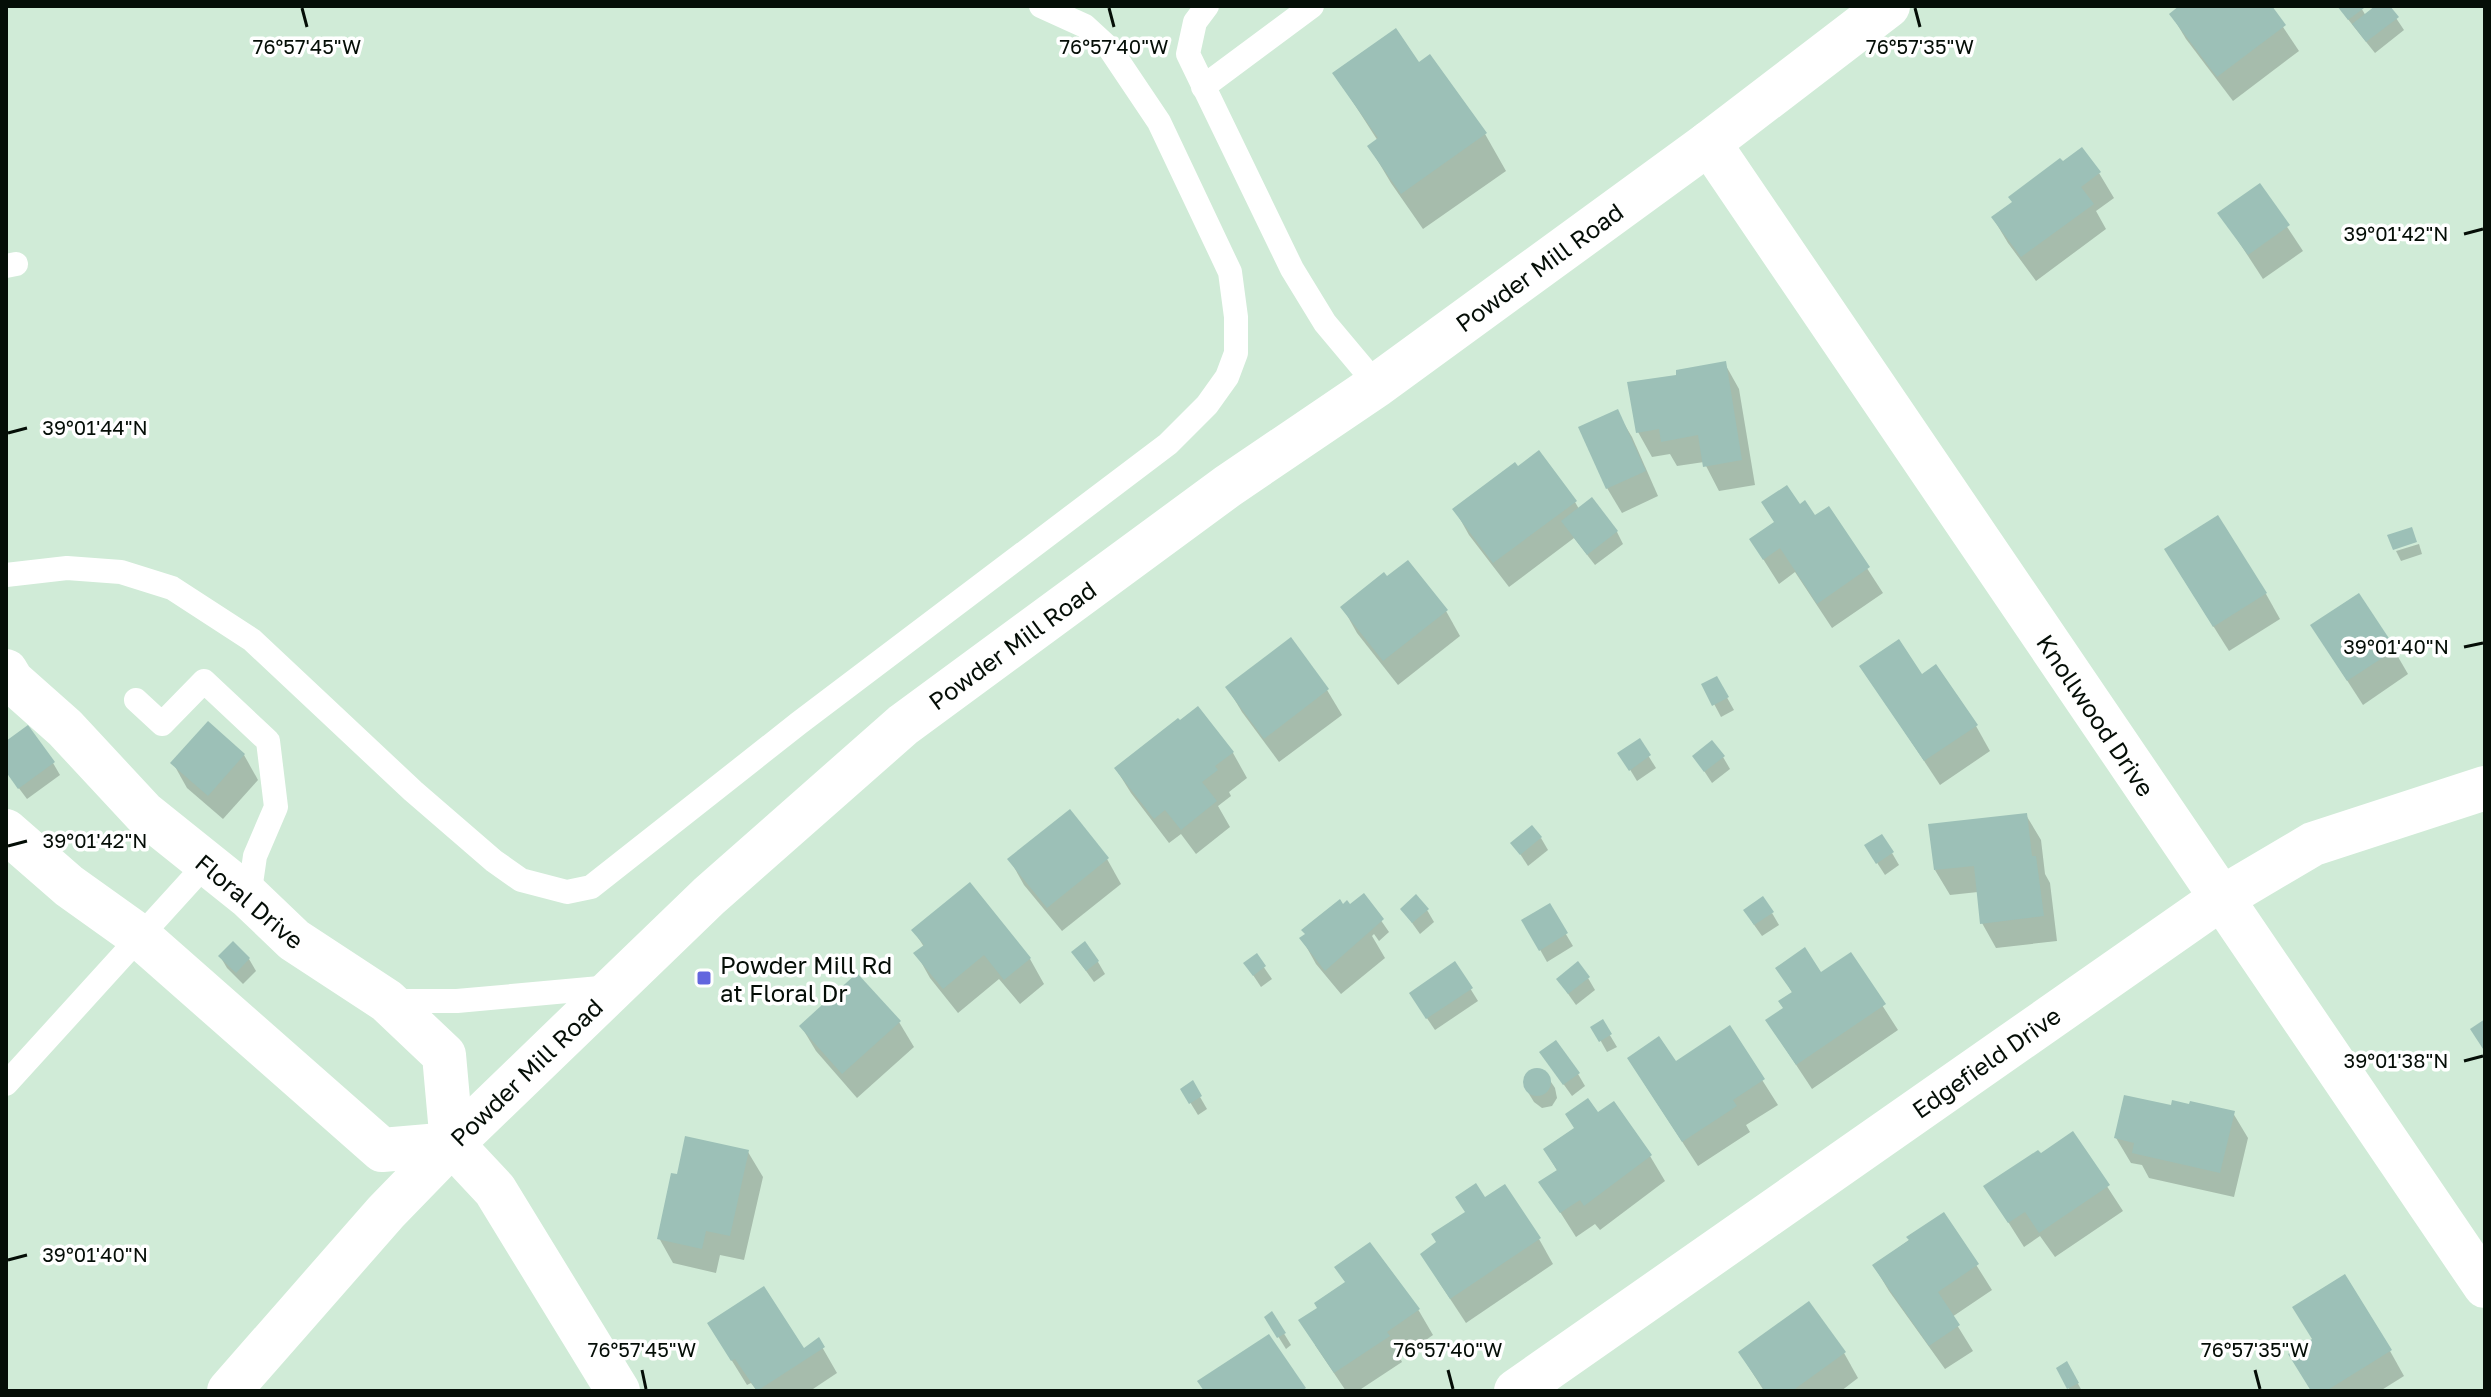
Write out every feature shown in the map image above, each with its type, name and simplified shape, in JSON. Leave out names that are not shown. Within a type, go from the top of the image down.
[{"type":"street","name":"Powder Mill Road","points":[[229,1391],[386,1212],[452,1144],[709,896],[903,725],[1228,486],[1377,385],[1709,143],[1888,6]]},
{"type":"street","name":"Knollwood Drive","points":[[1709,143],[2485,1286]]},
{"type":"street","name":"Floral Drive","points":[[6,671],[12,681],[65,728],[144,813],[249,897],[294,940],[387,1001],[444,1055],[452,1144]]},
{"type":"street","name":"Edgefield Drive","points":[[1516,1391],[2220,899],[2313,844],[2485,788]]},
{"type":"street","points":[[6,831],[69,886],[139,936],[382,1150],[452,1144],[495,1190],[618,1391]]},
{"type":"lane","points":[[6,575],[67,568],[121,572],[172,588],[252,640],[413,791],[494,861],[521,880],[567,892],[591,887],[799,723],[1168,444],[1207,405],[1227,377],[1236,353],[1230,272],[1159,122],[1110,49],[1085,26],[1041,6]]},
{"type":"lane","points":[[1207,6],[1195,22],[1188,54],[1292,269],[1325,323],[1377,385]]},
{"type":"lane","points":[[1203,87],[1295,10]]},
{"type":"lane","points":[[136,700],[162,724],[204,681],[268,741],[276,807],[255,856],[249,897]]},
{"type":"lane","points":[[6,1084],[206,864]]},
{"type":"lane","points":[[387,1001],[457,1001],[614,987]]},
{"type":"building","points":[[2179,6],[2272,6],[2286,25],[2217,77],[2169,14]]},
{"type":"building","points":[[2337,6],[2362,6],[2364,8],[2348,20]]},
{"type":"building","points":[[2375,6],[2390,6],[2399,17],[2366,42],[2352,24]]},
{"type":"building","points":[[1396,28],[1419,62],[1430,54],[1487,133],[1401,194],[1367,146],[1378,138],[1332,73]]},
{"type":"building","points":[[2082,147],[2101,172],[2081,187],[2094,204],[2021,257],[1991,217],[2012,202],[2008,197],[2060,158],[2063,161]]},
{"type":"building","points":[[2260,183],[2290,225],[2248,255],[2217,213]]},
{"type":"building","points":[[1726,361],[1742,460],[1703,467],[1698,435],[1661,442],[1659,429],[1636,433],[1627,382],[1676,375],[1676,370]]},
{"type":"building","points":[[1618,409],[1646,471],[1606,489],[1578,427]]},
{"type":"building","points":[[1539,450],[1577,501],[1493,563],[1452,509],[1515,462],[1518,466]]},
{"type":"building","points":[[1787,485],[1800,504],[1805,500],[1815,515],[1829,506],[1870,567],[1817,604],[1780,548],[1763,560],[1749,539],[1774,522],[1761,502]]},
{"type":"building","points":[[1592,497],[1618,531],[1587,555],[1561,521]]},
{"type":"building","points":[[2218,515],[2267,593],[2213,627],[2164,549]]},
{"type":"building","points":[[2412,527],[2417,542],[2393,550],[2387,535]]},
{"type":"building","points":[[1408,560],[1448,610],[1383,661],[1340,607],[1384,572],[1387,576]]},
{"type":"building","points":[[2359,593],[2396,649],[2347,681],[2310,625]]},
{"type":"building","points":[[1291,637],[1329,689],[1264,739],[1225,687]]},
{"type":"building","points":[[1899,639],[1922,674],[1936,664],[1978,725],[1924,761],[1859,666]]},
{"type":"building","points":[[1717,676],[1729,697],[1712,706],[1701,684]]},
{"type":"building","points":[[1198,706],[1234,752],[1215,766],[1218,770],[1202,782],[1217,801],[1181,830],[1165,810],[1154,819],[1114,768]]},
{"type":"building","points":[[208,721],[245,754],[208,796],[170,763]]},
{"type":"building","points":[[28,725],[55,762],[18,789],[6,772],[6,741]]},
{"type":"building","points":[[1640,738],[1651,755],[1629,771],[1617,753]]},
{"type":"building","points":[[1712,740],[1725,756],[1704,772],[1692,756]]},
{"type":"building","points":[[1070,809],[1109,858],[1047,908],[1007,859]]},
{"type":"building","points":[[2027,813],[2044,916],[1980,924],[1974,866],[1934,870],[1928,824]]},
{"type":"building","points":[[1532,825],[1542,837],[1520,855],[1510,843]]},
{"type":"building","points":[[1882,834],[1894,852],[1876,864],[1864,845]]},
{"type":"building","points":[[970,882],[1031,958],[1004,980],[984,955],[943,989],[913,953],[924,945],[911,930]]},
{"type":"building","points":[[1364,893],[1384,919],[1325,971],[1299,938],[1305,934],[1301,930],[1340,899],[1343,904],[1347,900],[1350,904]]},
{"type":"building","points":[[1416,894],[1429,909],[1412,923],[1400,909]]},
{"type":"building","points":[[1763,896],[1774,912],[1754,925],[1743,910]]},
{"type":"building","points":[[1550,903],[1568,933],[1539,951],[1521,920]]},
{"type":"building","points":[[233,941],[250,958],[236,973],[218,956]]},
{"type":"building","points":[[1085,941],[1099,961],[1086,971],[1071,952]]},
{"type":"building","points":[[1805,947],[1821,972],[1851,952],[1886,1004],[1796,1065],[1765,1020],[1783,1008],[1778,1001],[1792,992],[1775,968]]},
{"type":"building","points":[[1257,953],[1266,966],[1253,976],[1243,963]]},
{"type":"building","points":[[1455,961],[1473,988],[1426,1019],[1409,993]]},
{"type":"building","points":[[1578,961],[1590,977],[1568,994],[1556,979]]},
{"type":"building","points":[[857,973],[901,1021],[842,1074],[799,1026]]},
{"type":"building","points":[[1603,1019],[1612,1034],[1599,1042],[1590,1027]]},
{"type":"building","points":[[2485,1019],[2485,1052],[2470,1029]]},
{"type":"building","points":[[1730,1025],[1765,1079],[1733,1100],[1737,1106],[1682,1142],[1627,1058],[1659,1036],[1676,1061]]},
{"type":"building","points":[[1556,1040],[1580,1073],[1563,1085],[1539,1052]]},
{"type":"building","points":[[1537,1068],[1547,1072],[1551,1082],[1547,1092],[1537,1096],[1527,1092],[1523,1082],[1527,1072]]},
{"type":"building","points":[[1193,1080],[1202,1096],[1189,1104],[1180,1089]]},
{"type":"building","points":[[2124,1095],[2171,1105],[2172,1100],[2189,1104],[2190,1101],[2235,1111],[2220,1173],[2132,1153],[2134,1143],[2114,1138]]},
{"type":"building","points":[[1588,1098],[1598,1112],[1614,1101],[1652,1155],[1584,1206],[1580,1200],[1560,1213],[1538,1182],[1557,1170],[1543,1149],[1574,1128],[1565,1114]]},
{"type":"building","points":[[2073,1131],[2110,1185],[2039,1233],[2025,1212],[2008,1223],[1983,1186]]},
{"type":"building","points":[[685,1136],[749,1150],[730,1236],[706,1231],[702,1249],[657,1239],[671,1173],[677,1174]]},
{"type":"building","points":[[1476,1183],[1485,1197],[1505,1184],[1541,1238],[1450,1299],[1420,1254],[1436,1242],[1431,1234],[1465,1212],[1455,1197]]},
{"type":"building","points":[[1944,1212],[1979,1264],[1938,1292],[1960,1325],[1929,1346],[1872,1265]]},
{"type":"building","points":[[1370,1242],[1420,1309],[1387,1332],[1390,1336],[1334,1373],[1298,1320],[1317,1308],[1314,1303],[1345,1282],[1334,1267]]},
{"type":"building","points":[[2345,1274],[2392,1350],[2326,1391],[2311,1391],[2288,1354],[2312,1339],[2292,1307]]},
{"type":"building","points":[[764,1286],[804,1348],[819,1337],[825,1347],[757,1391],[735,1359],[731,1361],[707,1323]]},
{"type":"building","points":[[1809,1301],[1846,1352],[1792,1391],[1765,1391],[1738,1352]]},
{"type":"building","points":[[1272,1311],[1286,1333],[1277,1338],[1264,1317]]},
{"type":"building","points":[[1269,1334],[1306,1388],[1301,1391],[1204,1391],[1197,1381]]},
{"type":"building","points":[[2067,1361],[2079,1383],[2067,1389],[2056,1368]]},
{"type":"place","name":"Powder Mill Rd at Floral Dr","points":[[704,978]]}]
